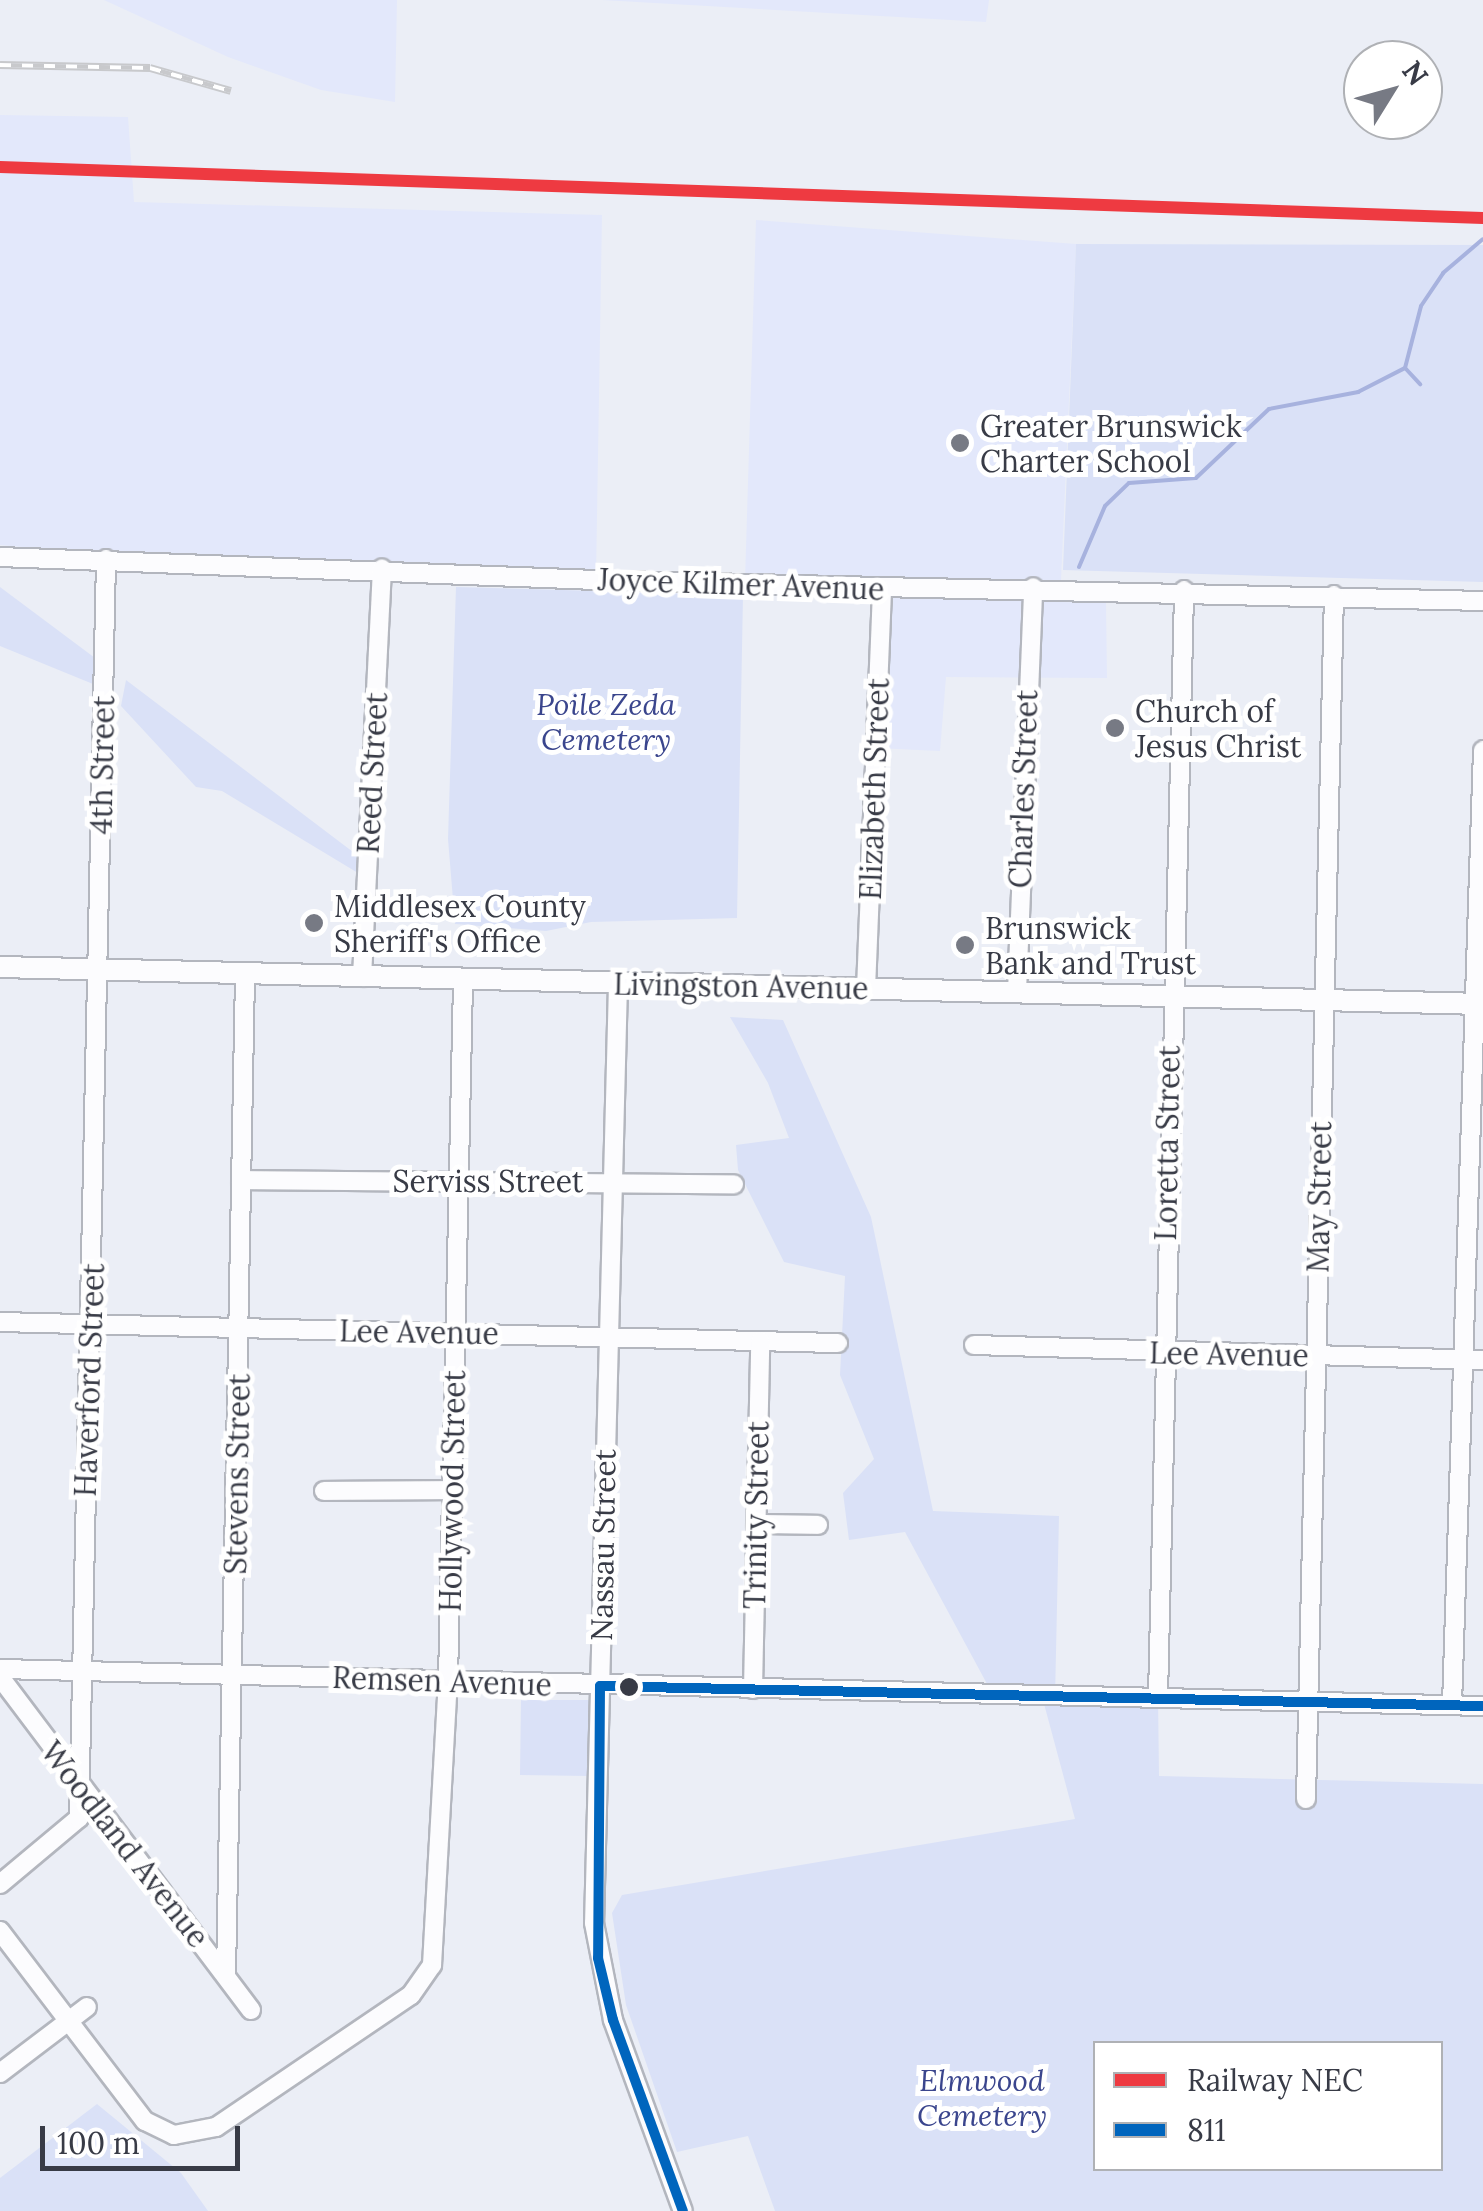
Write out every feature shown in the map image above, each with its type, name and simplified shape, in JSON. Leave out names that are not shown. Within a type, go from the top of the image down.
[{"type":"main road","name":"Livingston Avenue","points":[[0,967],[1480,1004]]},
{"type":"street","name":"Joyce Kilmer Avenue","points":[[0,557],[882,588],[1184,590],[1483,601]]},
{"type":"street","name":"4th Street","points":[[97,970],[106,560]]},
{"type":"street","name":"Reed Street","points":[[362,977],[382,568]]},
{"type":"street","name":"Charles Street","points":[[1016,992],[1033,587]]},
{"type":"street","name":"Elizabeth Street","points":[[866,988],[882,588]]},
{"type":"street","name":"Loretta Street","points":[[1158,1697],[1170,996],[1184,590]]},
{"type":"street","name":"May Street","points":[[1306,1800],[1334,595]]},
{"type":"street","points":[[1452,1705],[1475,1360],[1483,751]]},
{"type":"street","name":"Haverford Street","points":[[81,1790],[80,1672],[97,970]]},
{"type":"street","name":"Stevens Street","points":[[226,1974],[245,974]]},
{"type":"street","name":"Hollywood Street","points":[[69,2020],[145,2121],[174,2135],[216,2127],[411,1995],[432,1966],[448,1681],[463,980]]},
{"type":"street","name":"Nassau Street","points":[[618,984],[600,1686],[598,1958],[613,2020],[683,2211]]},
{"type":"street","name":"Serviss Street","points":[[241,1180],[613,1180],[734,1184]]},
{"type":"street","name":"Lee Avenue","points":[[0,1322],[838,1342]]},
{"type":"street","name":"Trinity Street","points":[[752,1689],[760,1341]]},
{"type":"street","name":"Lee Avenue","points":[[974,1346],[1162,1355],[1475,1360]]},
{"type":"street","points":[[324,1491],[452,1490]]},
{"type":"street","points":[[756,1524],[818,1525]]},
{"type":"street","name":"Remsen Avenue","points":[[0,1669],[1483,1706]]},
{"type":"street","name":"Woodland Avenue","points":[[0,1678],[251,2010]]},
{"type":"street","points":[[0,1884],[79,1818],[81,1790]]},
{"type":"street","points":[[0,1931],[69,2020]]},
{"type":"street","points":[[0,2073],[88,2007]]},
{"type":"shaded area","points":[[104,0],[397,0],[395,102],[321,90],[228,57]]},
{"type":"shaded area","points":[[602,0],[989,0],[986,22]]},
{"type":"shaded area","points":[[0,115],[128,117],[134,202],[602,215],[596,577],[223,565],[0,545]]},
{"type":"shaded area","points":[[756,220],[1076,244],[1060,602],[1106,603],[1107,678],[946,677],[940,751],[876,748],[877,585],[745,581]]},
{"type":"green space","points":[[1076,244],[1483,245],[1483,582],[1063,570]]},
{"type":"green space","points":[[0,587],[95,658],[93,684],[0,646]]},
{"type":"green space","name":"Poile Zeda Cemetery","points":[[456,587],[743,595],[737,918],[591,922],[546,931],[455,924],[448,839]]},
{"type":"green space","points":[[126,680],[357,855],[358,873],[222,791],[196,787],[121,706]]},
{"type":"green space","name":"Elmwood Cemetery","points":[[730,1017],[783,1020],[871,1217],[933,1511],[1059,1516],[1055,1698],[1158,1697],[1159,1776],[1483,1784],[1483,2211],[775,2211],[748,2136],[677,2152],[626,2005],[612,1913],[622,1895],[1075,1819],[1043,1700],[993,1695],[905,1532],[849,1540],[843,1493],[874,1459],[840,1375],[845,1276],[784,1262],[738,1170],[736,1145],[789,1138],[768,1083]]},
{"type":"green space","points":[[521,1700],[589,1700],[589,1776],[520,1775]]},
{"type":"green space","points":[[97,2104],[181,2173],[208,2211],[0,2211],[0,2178]]},
{"type":"waterway","points":[[1079,567],[1105,506],[1129,483],[1196,478],[1269,409],[1358,392],[1405,368],[1421,306],[1443,273],[1483,239]]},
{"type":"waterway","points":[[1406,369],[1420,384]]},
{"type":"railway","points":[[0,65],[150,68],[231,91]]},
{"type":"rail line","name":"NEC","points":[[0,167],[1483,218]]},
{"type":"transit line","name":"811","points":[[600,1686],[1483,1706]]},
{"type":"transit line","name":"811","points":[[600,1686],[598,1958],[613,2020],[683,2211]]},
{"type":"place","name":"Greater Brunswick Charter School","points":[[960,443]]},
{"type":"place","name":"Church of Jesus Christ","points":[[1115,728]]},
{"type":"place","name":"Middlesex County Sheriff's Office","points":[[314,923]]},
{"type":"place","name":"Brunswick Bank and Trust","points":[[965,945]]}]
